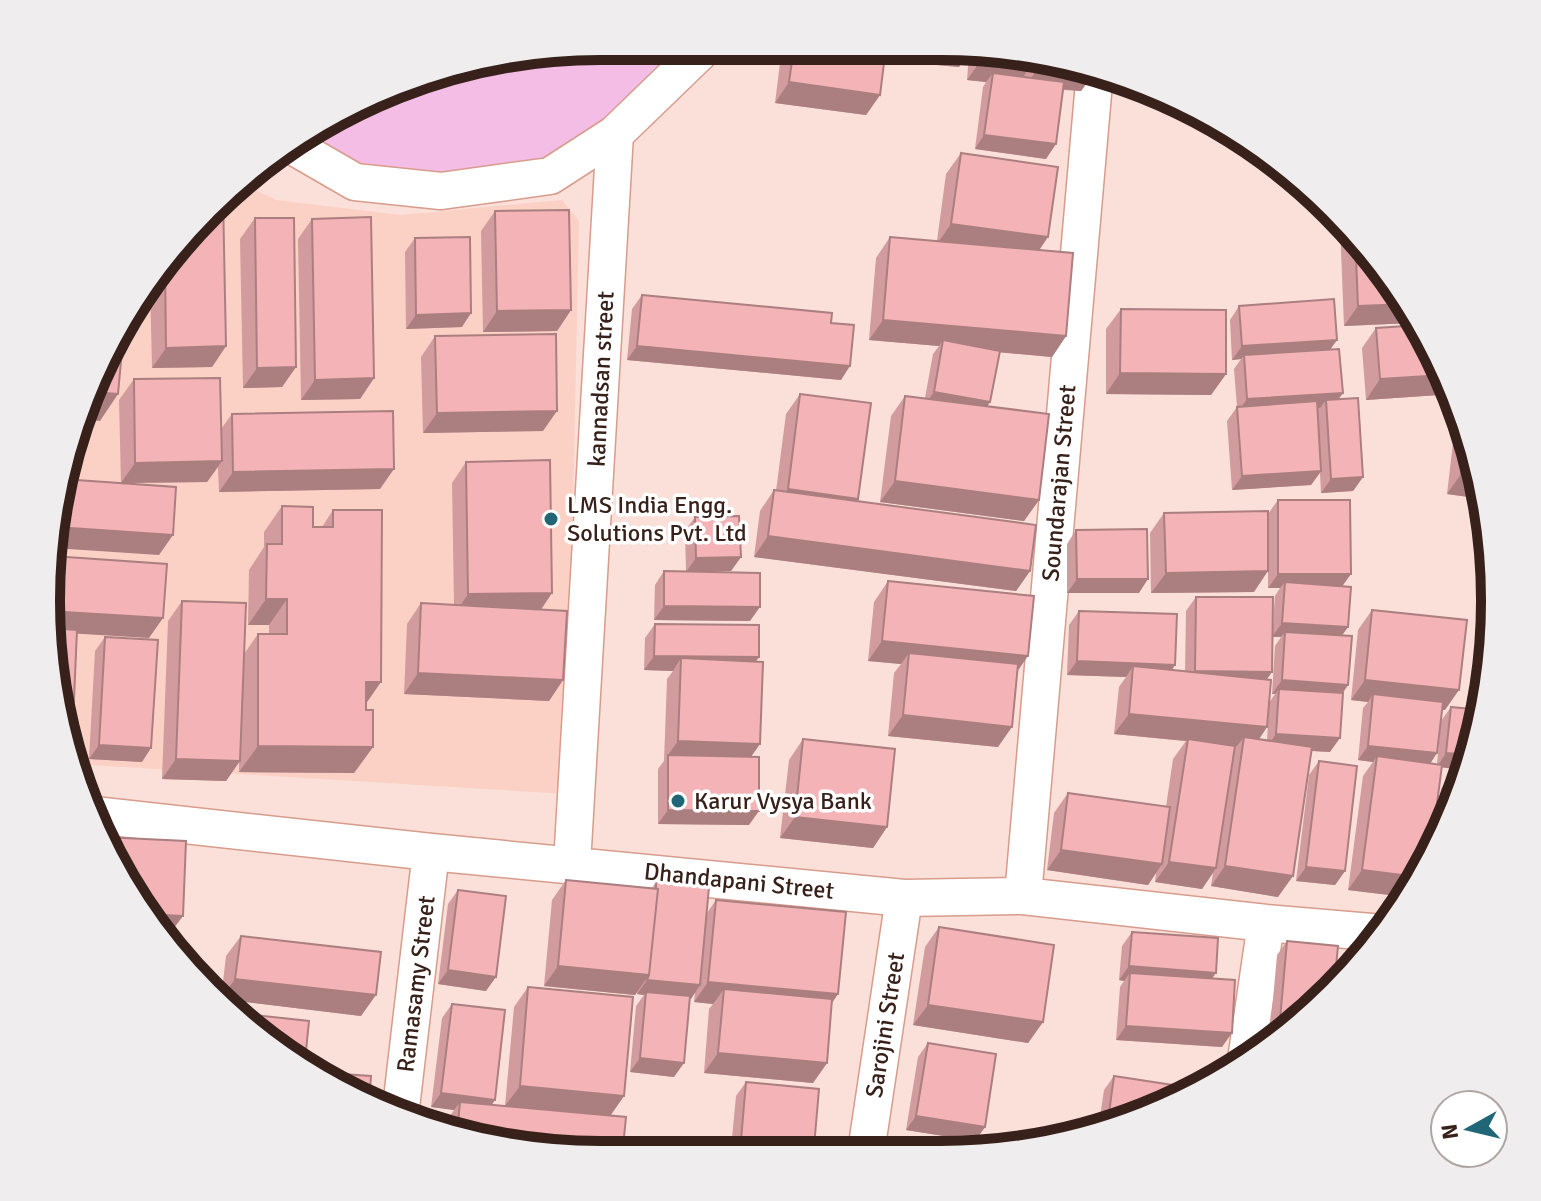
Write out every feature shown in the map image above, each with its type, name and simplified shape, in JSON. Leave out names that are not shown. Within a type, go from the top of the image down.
[{"type":"street","points":[[301,151],[355,182],[441,191],[550,176],[615,134],[692,60]]},
{"type":"street","name":"Soundarajan Street","points":[[1023,896],[1094,83]]},
{"type":"street","name":"kannadsan street","points":[[572,864],[615,134]]},
{"type":"street","name":"Dhandapani Street","points":[[105,816],[431,852],[904,898],[1023,896],[1368,932]]},
{"type":"street","name":"Ramasamy Street","points":[[402,1103],[431,852]]},
{"type":"street","name":"Sarojini Street","points":[[868,1141],[904,898]]},
{"type":"street","points":[[1248,1045],[1266,923]]},
{"type":"shaded area","points":[[679,60],[550,168],[446,183],[363,174],[311,144],[394,101],[495,70],[565,61]]},
{"type":"shaded area","points":[[251,188],[276,200],[401,215],[562,200],[579,221],[567,794],[86,765],[70,706],[60,600],[65,530],[78,461],[101,394],[132,330],[151,300],[194,244]]},
{"type":"building","points":[[792,60],[884,60],[880,95],[789,82]]},
{"type":"building","points":[[977,61],[1028,67],[1027,71],[977,66]]},
{"type":"building","points":[[1036,69],[1066,75],[1035,72]]},
{"type":"building","points":[[993,73],[1064,82],[1056,144],[984,135]]},
{"type":"building","points":[[961,153],[1058,167],[1048,237],[951,224]]},
{"type":"building","points":[[569,210],[571,310],[497,311],[495,211]]},
{"type":"building","points":[[223,213],[226,346],[166,348],[165,280]]},
{"type":"building","points":[[371,217],[374,378],[315,380],[312,219]]},
{"type":"building","points":[[255,218],[294,218],[296,367],[257,368]]},
{"type":"building","points":[[470,237],[471,313],[416,315],[415,238]]},
{"type":"building","points":[[890,237],[1073,253],[1066,336],[883,320]]},
{"type":"building","points":[[1356,255],[1393,305],[1358,306]]},
{"type":"building","points":[[642,295],[832,313],[831,323],[854,325],[850,366],[637,346]]},
{"type":"building","points":[[1334,299],[1337,340],[1242,346],[1239,306]]},
{"type":"building","points":[[1121,309],[1226,310],[1226,374],[1120,373]]},
{"type":"building","points":[[1406,326],[1432,376],[1380,379],[1376,328]]},
{"type":"building","points":[[556,334],[557,411],[437,413],[435,336]]},
{"type":"building","points":[[943,340],[1000,351],[990,402],[934,392]]},
{"type":"building","points":[[122,349],[118,394],[102,393]]},
{"type":"building","points":[[1339,349],[1343,393],[1247,399],[1244,355]]},
{"type":"building","points":[[220,378],[222,461],[135,463],[134,379]]},
{"type":"building","points":[[800,394],[871,403],[858,499],[788,489]]},
{"type":"building","points":[[905,396],[1049,414],[1039,500],[895,481]]},
{"type":"building","points":[[1358,398],[1363,477],[1331,479],[1326,400]]},
{"type":"building","points":[[1317,401],[1321,471],[1242,476],[1237,407]]},
{"type":"building","points":[[393,411],[394,469],[233,472],[232,414]]},
{"type":"building","points":[[550,460],[552,593],[468,594],[466,462]]},
{"type":"building","points":[[74,480],[176,487],[173,535],[65,528]]},
{"type":"building","points":[[774,490],[1036,525],[1030,571],[768,536]]},
{"type":"building","points":[[1278,500],[1350,500],[1351,574],[1278,574]]},
{"type":"building","points":[[282,506],[313,507],[313,527],[333,527],[333,510],[382,510],[381,682],[366,682],[366,710],[373,710],[373,747],[258,746],[258,634],[287,634],[287,599],[266,599],[267,544],[282,544]]},
{"type":"building","points":[[1268,511],[1268,571],[1166,573],[1164,513]]},
{"type":"building","points":[[739,516],[741,557],[696,558],[695,517]]},
{"type":"building","points":[[1147,529],[1148,579],[1077,579],[1076,530]]},
{"type":"building","points":[[62,557],[167,564],[163,618],[60,612]]},
{"type":"building","points":[[664,571],[760,573],[760,607],[664,606]]},
{"type":"building","points":[[888,581],[1034,596],[1028,656],[882,641]]},
{"type":"building","points":[[1285,582],[1351,587],[1348,627],[1282,623]]},
{"type":"building","points":[[1196,597],[1273,597],[1272,672],[1195,671]]},
{"type":"building","points":[[182,601],[246,603],[240,761],[176,759]]},
{"type":"building","points":[[421,603],[567,611],[563,680],[418,673]]},
{"type":"building","points":[[1372,610],[1467,620],[1459,690],[1365,680]]},
{"type":"building","points":[[1079,611],[1177,614],[1175,665],[1077,661]]},
{"type":"building","points":[[655,624],[759,625],[759,657],[654,656]]},
{"type":"building","points":[[61,629],[77,630],[73,719]]},
{"type":"building","points":[[1285,632],[1352,636],[1348,685],[1282,680]]},
{"type":"building","points":[[105,637],[158,640],[151,748],[99,745]]},
{"type":"building","points":[[909,653],[1018,664],[1012,727],[903,715]]},
{"type":"building","points":[[681,658],[763,662],[760,744],[678,741]]},
{"type":"building","points":[[1133,666],[1271,680],[1267,727],[1129,714]]},
{"type":"building","points":[[1279,689],[1343,693],[1340,738],[1276,734]]},
{"type":"building","points":[[1373,694],[1443,702],[1437,753],[1368,746]]},
{"type":"building","points":[[1451,707],[1470,709],[1458,754],[1446,753]]},
{"type":"building","points":[[1244,737],[1312,747],[1293,876],[1225,866]]},
{"type":"building","points":[[803,739],[895,749],[887,827],[795,817]]},
{"type":"building","points":[[1188,739],[1235,746],[1216,868],[1169,862]]},
{"type":"building","points":[[668,755],[759,757],[759,811],[668,810]]},
{"type":"building","points":[[1377,756],[1442,765],[1435,818],[1406,876],[1362,870]]},
{"type":"building","points":[[1319,761],[1357,766],[1345,871],[1306,867]]},
{"type":"building","points":[[1068,793],[1170,807],[1162,864],[1061,850]]},
{"type":"building","points":[[115,838],[186,841],[183,916],[161,915],[132,871]]},
{"type":"building","points":[[566,880],[658,889],[649,975],[558,966]]},
{"type":"building","points":[[656,882],[709,887],[700,985],[647,980],[658,889]]},
{"type":"building","points":[[458,890],[506,896],[496,977],[448,970]]},
{"type":"building","points":[[716,900],[846,912],[838,994],[708,982]]},
{"type":"building","points":[[939,927],[1054,945],[1043,1022],[928,1005]]},
{"type":"building","points":[[1132,932],[1218,938],[1216,973],[1129,966]]},
{"type":"building","points":[[241,936],[381,952],[376,995],[235,979]]},
{"type":"building","points":[[1287,941],[1338,946],[1336,969],[1280,1021]]},
{"type":"building","points":[[1130,973],[1235,980],[1232,1033],[1126,1026]]},
{"type":"building","points":[[528,987],[633,997],[624,1096],[520,1086]]},
{"type":"building","points":[[724,989],[832,999],[827,1063],[718,1053]]},
{"type":"building","points":[[646,992],[690,996],[684,1063],[640,1058]]},
{"type":"building","points":[[452,1004],[505,1010],[495,1100],[441,1093]]},
{"type":"building","points":[[254,1015],[309,1021],[306,1054]]},
{"type":"building","points":[[928,1043],[996,1054],[985,1127],[916,1116]]},
{"type":"building","points":[[339,1074],[371,1076],[370,1089]]},
{"type":"building","points":[[1114,1076],[1178,1086],[1147,1100],[1109,1114]]},
{"type":"building","points":[[746,1082],[819,1089],[815,1141],[741,1140]]},
{"type":"building","points":[[460,1102],[626,1117],[624,1141],[530,1136],[458,1122]]},
{"type":"place","name":"LMS India Engg. Solutions Pvt. Ltd","points":[[551,519]]},
{"type":"place","name":"Karur Vysya Bank","points":[[678,801]]}]
